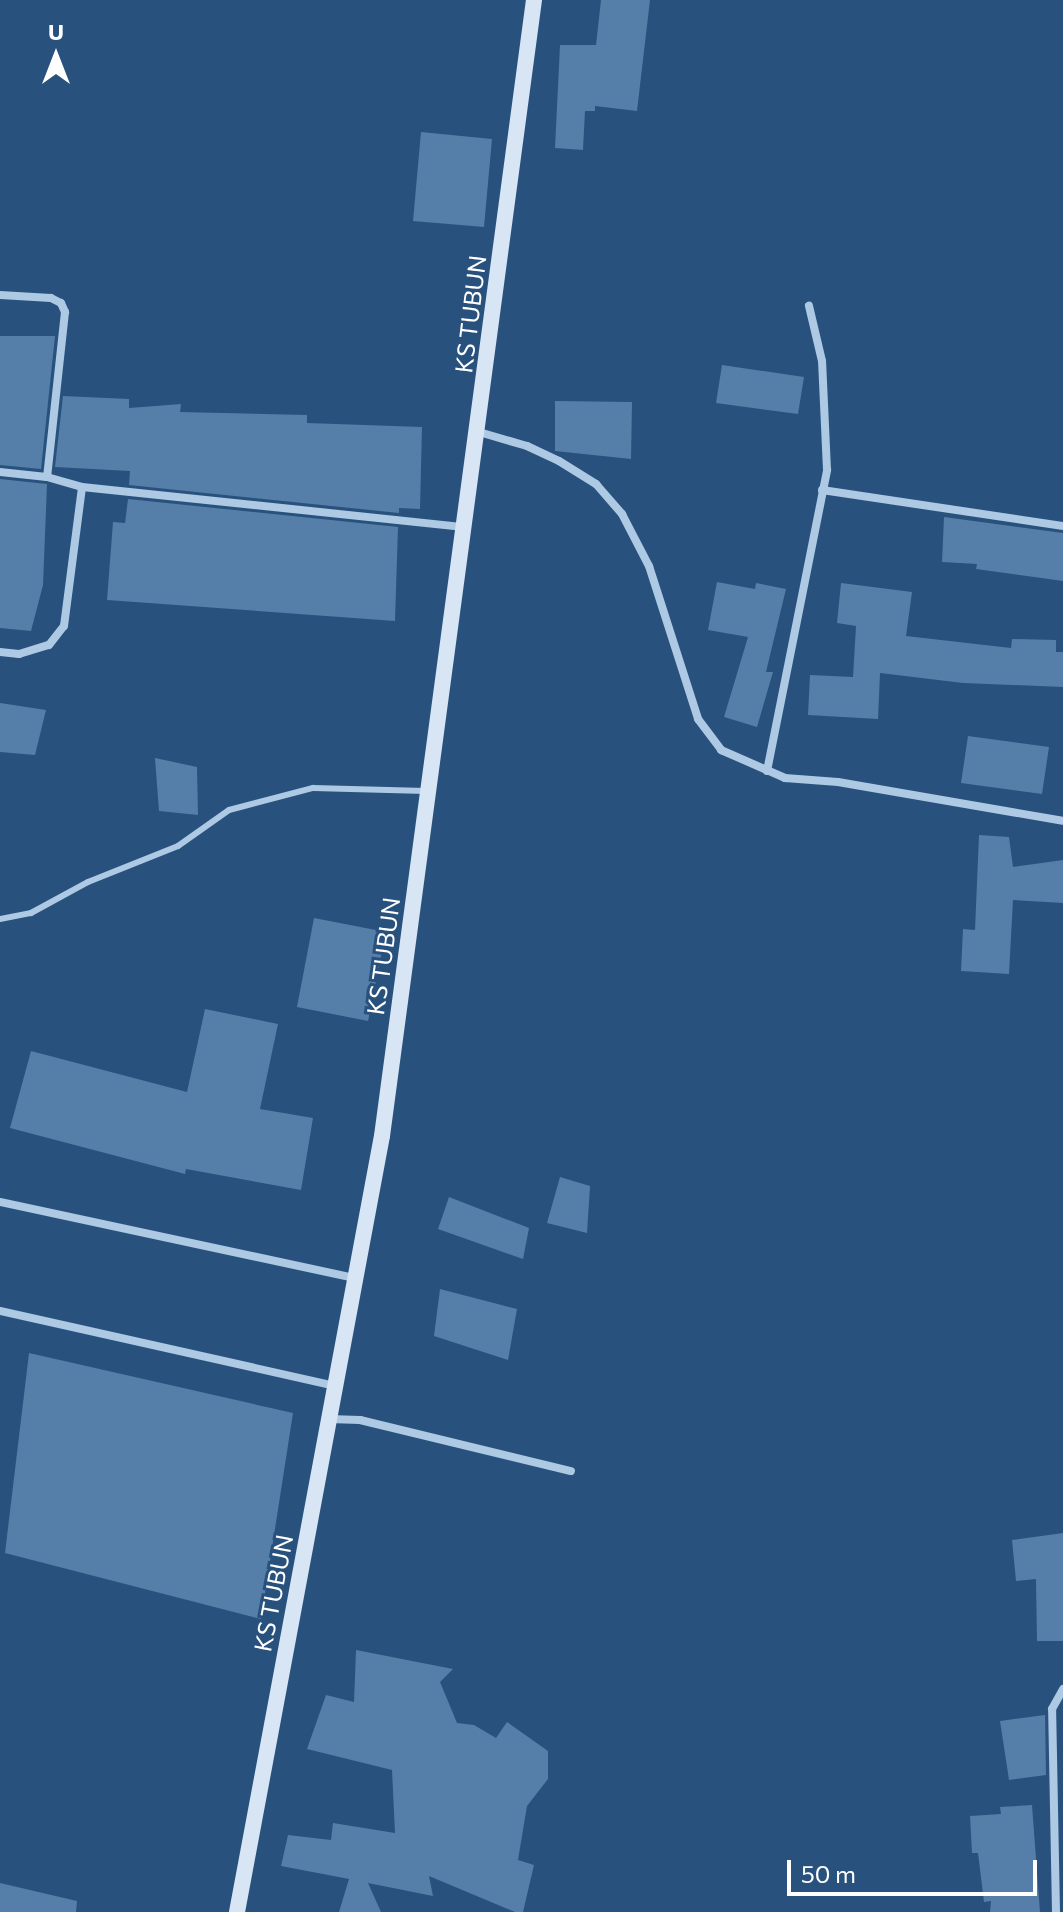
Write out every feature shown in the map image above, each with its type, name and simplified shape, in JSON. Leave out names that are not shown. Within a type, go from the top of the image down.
[{"type":"main road","name":"KS TUBUN","points":[[237,1912],[382,1136],[479,432],[534,0]]},
{"type":"street","points":[[0,295],[51,298],[61,303],[65,312],[47,477]]},
{"type":"street","points":[[767,771],[827,470],[822,361],[809,306]]},
{"type":"street","points":[[479,432],[527,446],[559,461],[596,484],[622,514],[649,566],[698,719],[721,750],[785,778],[838,782],[1063,821]]},
{"type":"street","points":[[0,472],[47,477],[82,487],[466,527]]},
{"type":"street","points":[[0,652],[19,654],[49,645],[64,626],[82,487]]},
{"type":"street","points":[[822,490],[1063,526]]},
{"type":"street","points":[[0,1202],[355,1278]]},
{"type":"street","points":[[0,1311],[335,1386]]},
{"type":"street","points":[[329,1419],[360,1420],[571,1471]]},
{"type":"street","points":[[1056,1912],[1052,1709],[1063,1689]]},
{"type":"lane","points":[[0,919],[31,913],[88,882],[178,846],[229,810],[313,788],[430,791]]},
{"type":"building","points":[[601,0],[650,0],[637,111],[595,106],[595,111],[585,111],[583,150],[555,148],[560,45],[596,45]]},
{"type":"building","points":[[421,132],[492,139],[484,227],[413,221]]},
{"type":"building","points":[[0,336],[55,336],[41,469],[0,465]]},
{"type":"building","points":[[722,365],[804,377],[798,414],[716,403]]},
{"type":"building","points":[[63,396],[129,399],[129,408],[181,404],[180,412],[307,415],[307,423],[422,427],[420,509],[399,508],[399,513],[129,485],[130,471],[55,467]]},
{"type":"building","points":[[555,401],[632,402],[631,459],[555,451]]},
{"type":"building","points":[[0,479],[47,484],[43,585],[31,631],[0,628]]},
{"type":"building","points":[[128,499],[398,527],[395,621],[107,600],[113,522],[125,523]]},
{"type":"building","points":[[944,517],[1063,533],[1063,581],[976,569],[977,564],[942,562]]},
{"type":"building","points":[[717,582],[755,589],[756,583],[786,589],[766,672],[773,672],[757,727],[724,717],[748,637],[708,630]]},
{"type":"building","points":[[841,583],[912,592],[906,636],[1011,648],[1012,639],[1056,640],[1056,652],[1063,652],[1063,687],[963,683],[880,673],[878,719],[808,715],[810,675],[853,677],[856,626],[837,623]]},
{"type":"building","points":[[0,703],[46,710],[35,755],[0,752]]},
{"type":"building","points":[[968,736],[1049,747],[1042,794],[961,783]]},
{"type":"building","points":[[155,758],[197,767],[198,815],[159,811]]},
{"type":"building","points":[[979,835],[1009,837],[1013,867],[1063,860],[1063,903],[1013,900],[1009,974],[961,971],[963,929],[975,930]]},
{"type":"building","points":[[314,918],[386,932],[368,1021],[297,1007]]},
{"type":"building","points":[[205,1009],[278,1024],[260,1109],[313,1118],[301,1190],[186,1169],[185,1174],[10,1128],[31,1051],[187,1092]]},
{"type":"building","points":[[560,1177],[590,1186],[587,1233],[547,1223]]},
{"type":"building","points":[[449,1197],[529,1228],[523,1259],[438,1229]]},
{"type":"building","points":[[440,1289],[517,1309],[508,1360],[434,1336]]},
{"type":"building","points":[[29,1353],[293,1413],[261,1619],[5,1553]]},
{"type":"building","points":[[1063,1533],[1063,1641],[1037,1641],[1036,1579],[1016,1581],[1012,1540]]},
{"type":"building","points":[[356,1650],[453,1669],[440,1682],[457,1723],[474,1725],[496,1738],[507,1722],[548,1751],[548,1779],[527,1806],[518,1860],[534,1865],[523,1912],[515,1912],[429,1876],[433,1896],[368,1883],[381,1912],[339,1912],[349,1879],[281,1866],[288,1835],[331,1840],[333,1823],[395,1833],[392,1770],[307,1749],[326,1695],[354,1702]]},
{"type":"building","points":[[1045,1715],[1046,1775],[1009,1780],[1000,1721]]},
{"type":"building","points":[[1032,1805],[1040,1912],[990,1912],[991,1901],[984,1902],[978,1853],[972,1853],[970,1816],[1001,1814],[1000,1807]]},
{"type":"building","points":[[0,1883],[77,1901],[76,1912],[0,1912]]}]
